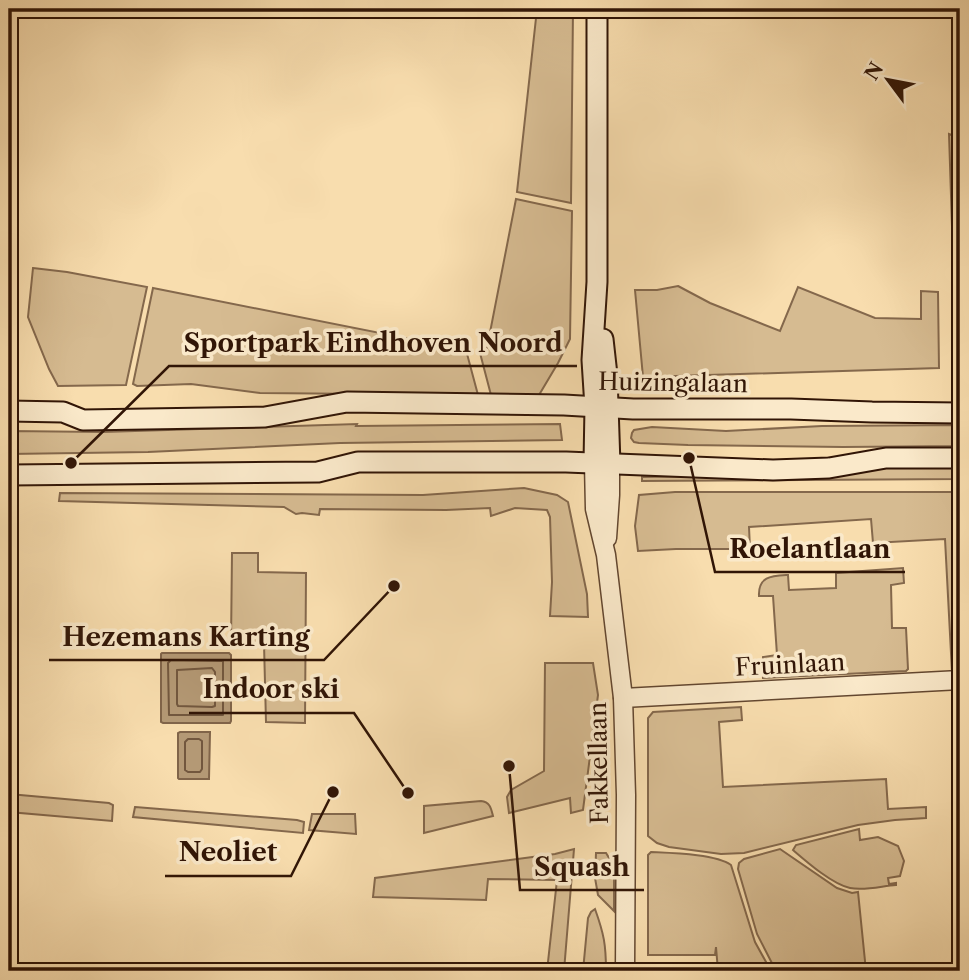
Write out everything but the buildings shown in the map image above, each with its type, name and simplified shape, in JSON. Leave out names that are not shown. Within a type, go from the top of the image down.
[{"type":"main road","points":[[597,9],[597,282],[592,360],[602,407],[602,464]]},
{"type":"main road","name":"Huizingalaan","points":[[9,411],[63,412],[83,420],[265,417],[347,402],[564,405],[632,410],[791,409],[960,413]]},
{"type":"main road","points":[[9,475],[318,471],[358,462],[602,464],[773,470],[829,468],[886,458],[960,458]]},
{"type":"street","name":"Fakkellaan","points":[[602,464],[595,509],[606,555],[623,698],[626,795],[625,971]]},
{"type":"street","name":"Fruinlaan","points":[[623,698],[960,680]]},
{"type":"shaded area","points":[[537,9],[573,9],[571,203],[517,192]]},
{"type":"shaded area","points":[[949,134],[960,138],[960,261],[953,257]]},
{"type":"shaded area","points":[[516,199],[572,211],[570,339],[539,395],[491,395],[480,353],[486,353]]},
{"type":"shaded area","points":[[33,268],[147,287],[126,385],[58,386],[28,317]]},
{"type":"shaded area","points":[[678,286],[710,303],[780,331],[798,287],[875,318],[921,319],[921,291],[938,292],[939,368],[643,377],[635,290]]},
{"type":"shaded area","points":[[153,288],[466,350],[478,395],[260,393],[191,384],[137,386],[133,384]]},
{"type":"shaded area","points":[[357,424],[356,426],[560,424],[562,440],[340,443],[148,452],[9,454],[9,431],[103,432]]},
{"type":"shaded area","points":[[960,425],[960,446],[688,445],[639,443],[631,438],[634,430],[652,427],[726,431],[822,426]]},
{"type":"shaded area","points":[[887,464],[960,464],[960,479],[642,481],[642,477],[828,474]]},
{"type":"shaded area","points":[[524,488],[557,495],[568,502],[587,594],[588,617],[550,616],[552,582],[550,517],[547,510],[515,508],[491,516],[490,508],[320,509],[319,515],[296,514],[284,507],[59,501],[60,493],[423,495]]},
{"type":"shaded area","points":[[675,492],[960,492],[960,671],[952,672],[945,539],[873,543],[871,519],[749,527],[750,549],[638,551],[635,526],[639,495]]},
{"type":"shaded area","points":[[232,553],[258,553],[258,572],[306,573],[305,723],[266,722],[264,644],[231,643]]},
{"type":"shaded area","points":[[903,568],[904,583],[891,585],[892,628],[906,628],[906,671],[763,678],[763,657],[777,655],[773,596],[759,596],[761,584],[767,578],[788,575],[789,590],[836,588],[836,573]]},
{"type":"shaded area","points":[[545,663],[593,663],[598,695],[583,810],[571,813],[570,798],[509,813],[507,797],[511,790],[544,771]]},
{"type":"shaded area","points":[[741,707],[742,720],[719,722],[723,787],[886,779],[888,809],[926,807],[926,818],[858,825],[744,853],[721,854],[657,843],[648,836],[648,718],[653,712]]},
{"type":"shaded area","points":[[9,794],[109,803],[113,805],[112,821],[9,812]]},
{"type":"shaded area","points":[[481,801],[488,804],[493,816],[424,833],[424,806]]},
{"type":"shaded area","points":[[135,807],[297,820],[304,822],[303,833],[133,817]]},
{"type":"shaded area","points":[[312,814],[355,814],[356,834],[309,830]]},
{"type":"shaded area","points":[[859,829],[860,840],[878,837],[898,846],[904,861],[900,876],[888,878],[889,884],[896,885],[862,889],[843,886],[793,850],[796,845]]},
{"type":"shaded area","points":[[574,849],[564,971],[547,971],[557,880],[488,879],[486,900],[373,897],[375,878],[555,854]]},
{"type":"shaded area","points":[[780,849],[837,888],[852,893],[858,892],[866,971],[776,971],[757,934],[738,869],[739,863],[744,859]]},
{"type":"shaded area","points":[[651,852],[704,856],[731,865],[755,942],[771,971],[718,971],[716,947],[715,955],[648,955],[648,855]]},
{"type":"shaded area","points":[[596,853],[606,853],[614,866],[614,911],[598,895],[595,878]]},
{"type":"shaded area","points":[[595,909],[604,940],[606,971],[583,971],[588,918]]},
{"type":"water","points":[[162,653],[231,655],[230,723],[161,722]]},
{"type":"water","points":[[180,732],[210,732],[209,779],[178,778]]},
{"type":"place","name":"Roelantlaan","points":[[689,458]]},
{"type":"place","name":"Sportpark Eindhoven Noord","points":[[71,463]]},
{"type":"place","name":"Hezemans Karting","points":[[394,586]]},
{"type":"place","name":"Squash","points":[[509,766]]},
{"type":"place","name":"Neoliet","points":[[333,792]]},
{"type":"place","name":"Indoor ski","points":[[408,793]]}]
